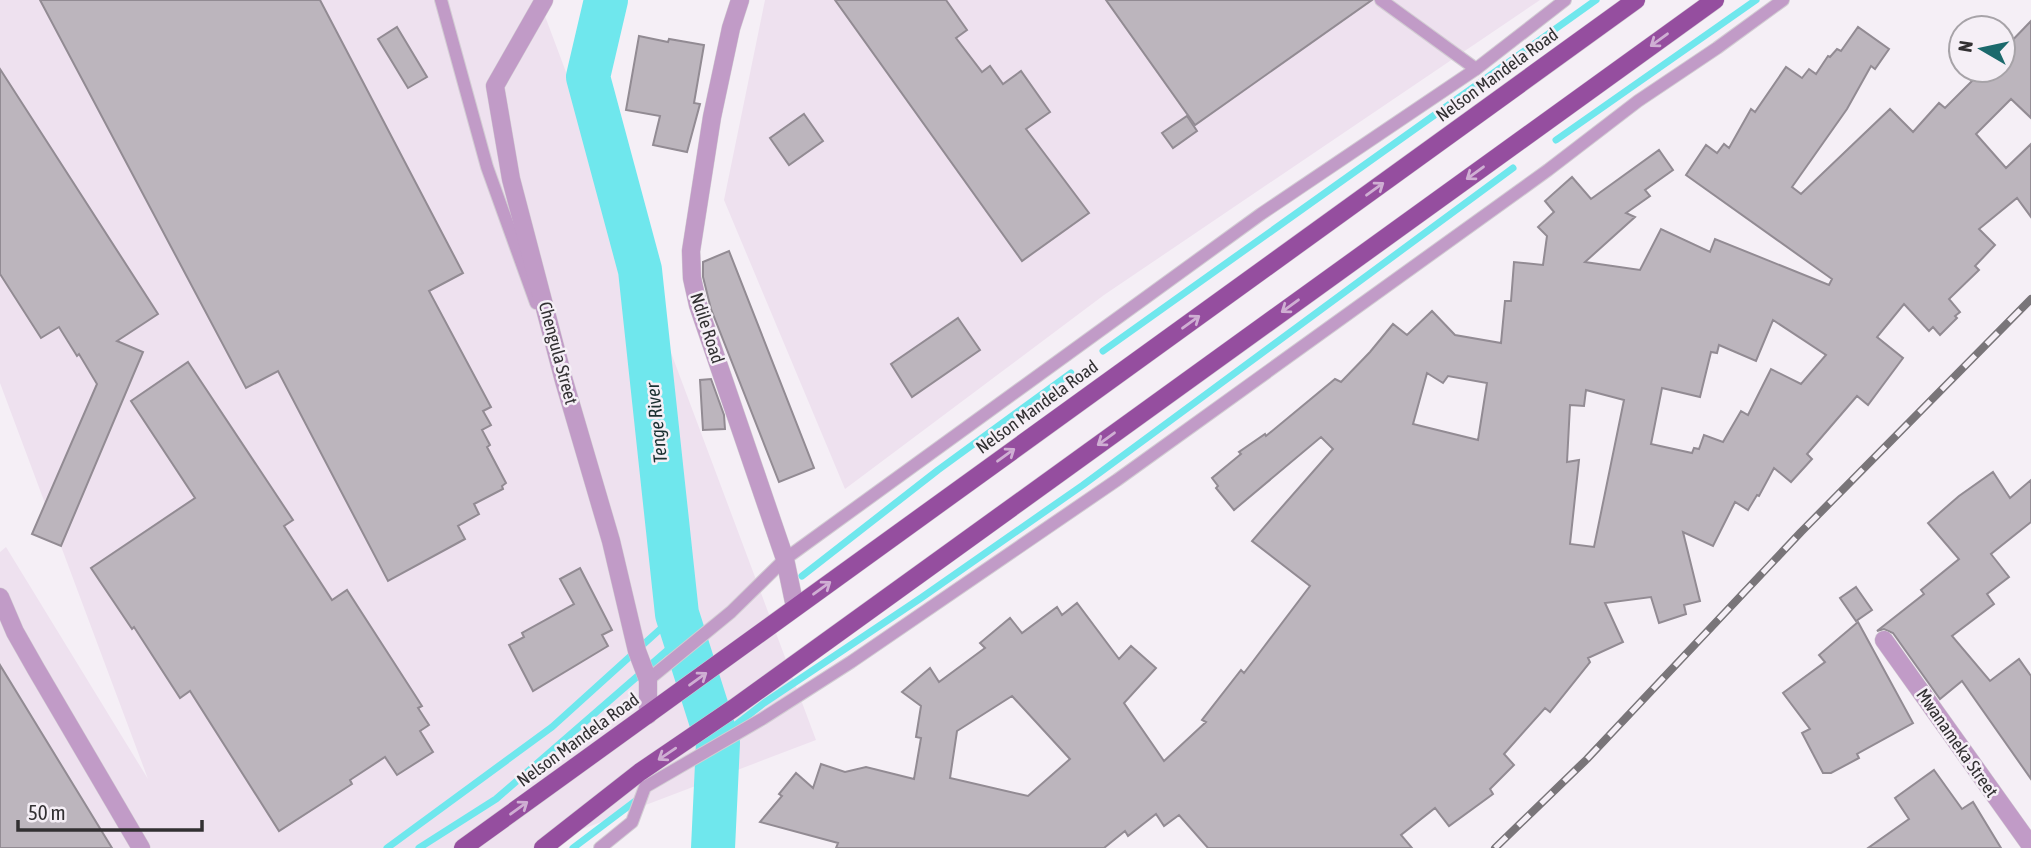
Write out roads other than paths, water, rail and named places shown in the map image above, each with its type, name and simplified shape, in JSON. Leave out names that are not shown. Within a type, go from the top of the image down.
[{"type":"main road","name":"Nelson Mandela Road","points":[[463,848],[1636,0]]},
{"type":"main road","points":[[544,848],[643,780],[734,708],[1715,0]]},
{"type":"street","name":"Chengula Street","points":[[544,0],[495,86],[512,179],[564,381],[611,541],[637,651],[648,680],[649,715]]},
{"type":"street","name":"Ndile Road","points":[[740,0],[712,117],[691,251],[692,278],[698,305],[785,559],[795,607]]},
{"type":"street","points":[[0,597],[22,645],[142,848]]},
{"type":"street","name":"Mwanameka Street","points":[[1884,640],[2031,846]]},
{"type":"lane","points":[[441,0],[487,167],[564,381]]},
{"type":"lane","points":[[1381,0],[1476,69]]},
{"type":"lane","points":[[648,680],[731,612],[785,559],[1261,214],[1476,69],[1565,0]]},
{"type":"lane","points":[[600,848],[632,822],[643,780],[733,737],[851,662],[1117,480],[1537,178],[1638,101],[1783,0]]},
{"type":"waterway","name":"Tenge River","points":[[606,0],[588,77],[640,270],[677,614],[718,743],[713,848]]},
{"type":"waterway","points":[[1103,351],[1596,0]]},
{"type":"waterway","points":[[1556,140],[1756,0]]},
{"type":"waterway","points":[[715,741],[764,703],[1083,485],[1513,168]]},
{"type":"waterway","points":[[802,576],[938,470],[1071,373]]},
{"type":"waterway","points":[[387,848],[552,727],[677,614]]},
{"type":"waterway","points":[[419,848],[496,799],[685,635]]},
{"type":"waterway","points":[[573,848],[638,799]]},
{"type":"railway","points":[[1495,848],[1587,759],[1801,532],[2031,299]]}]
